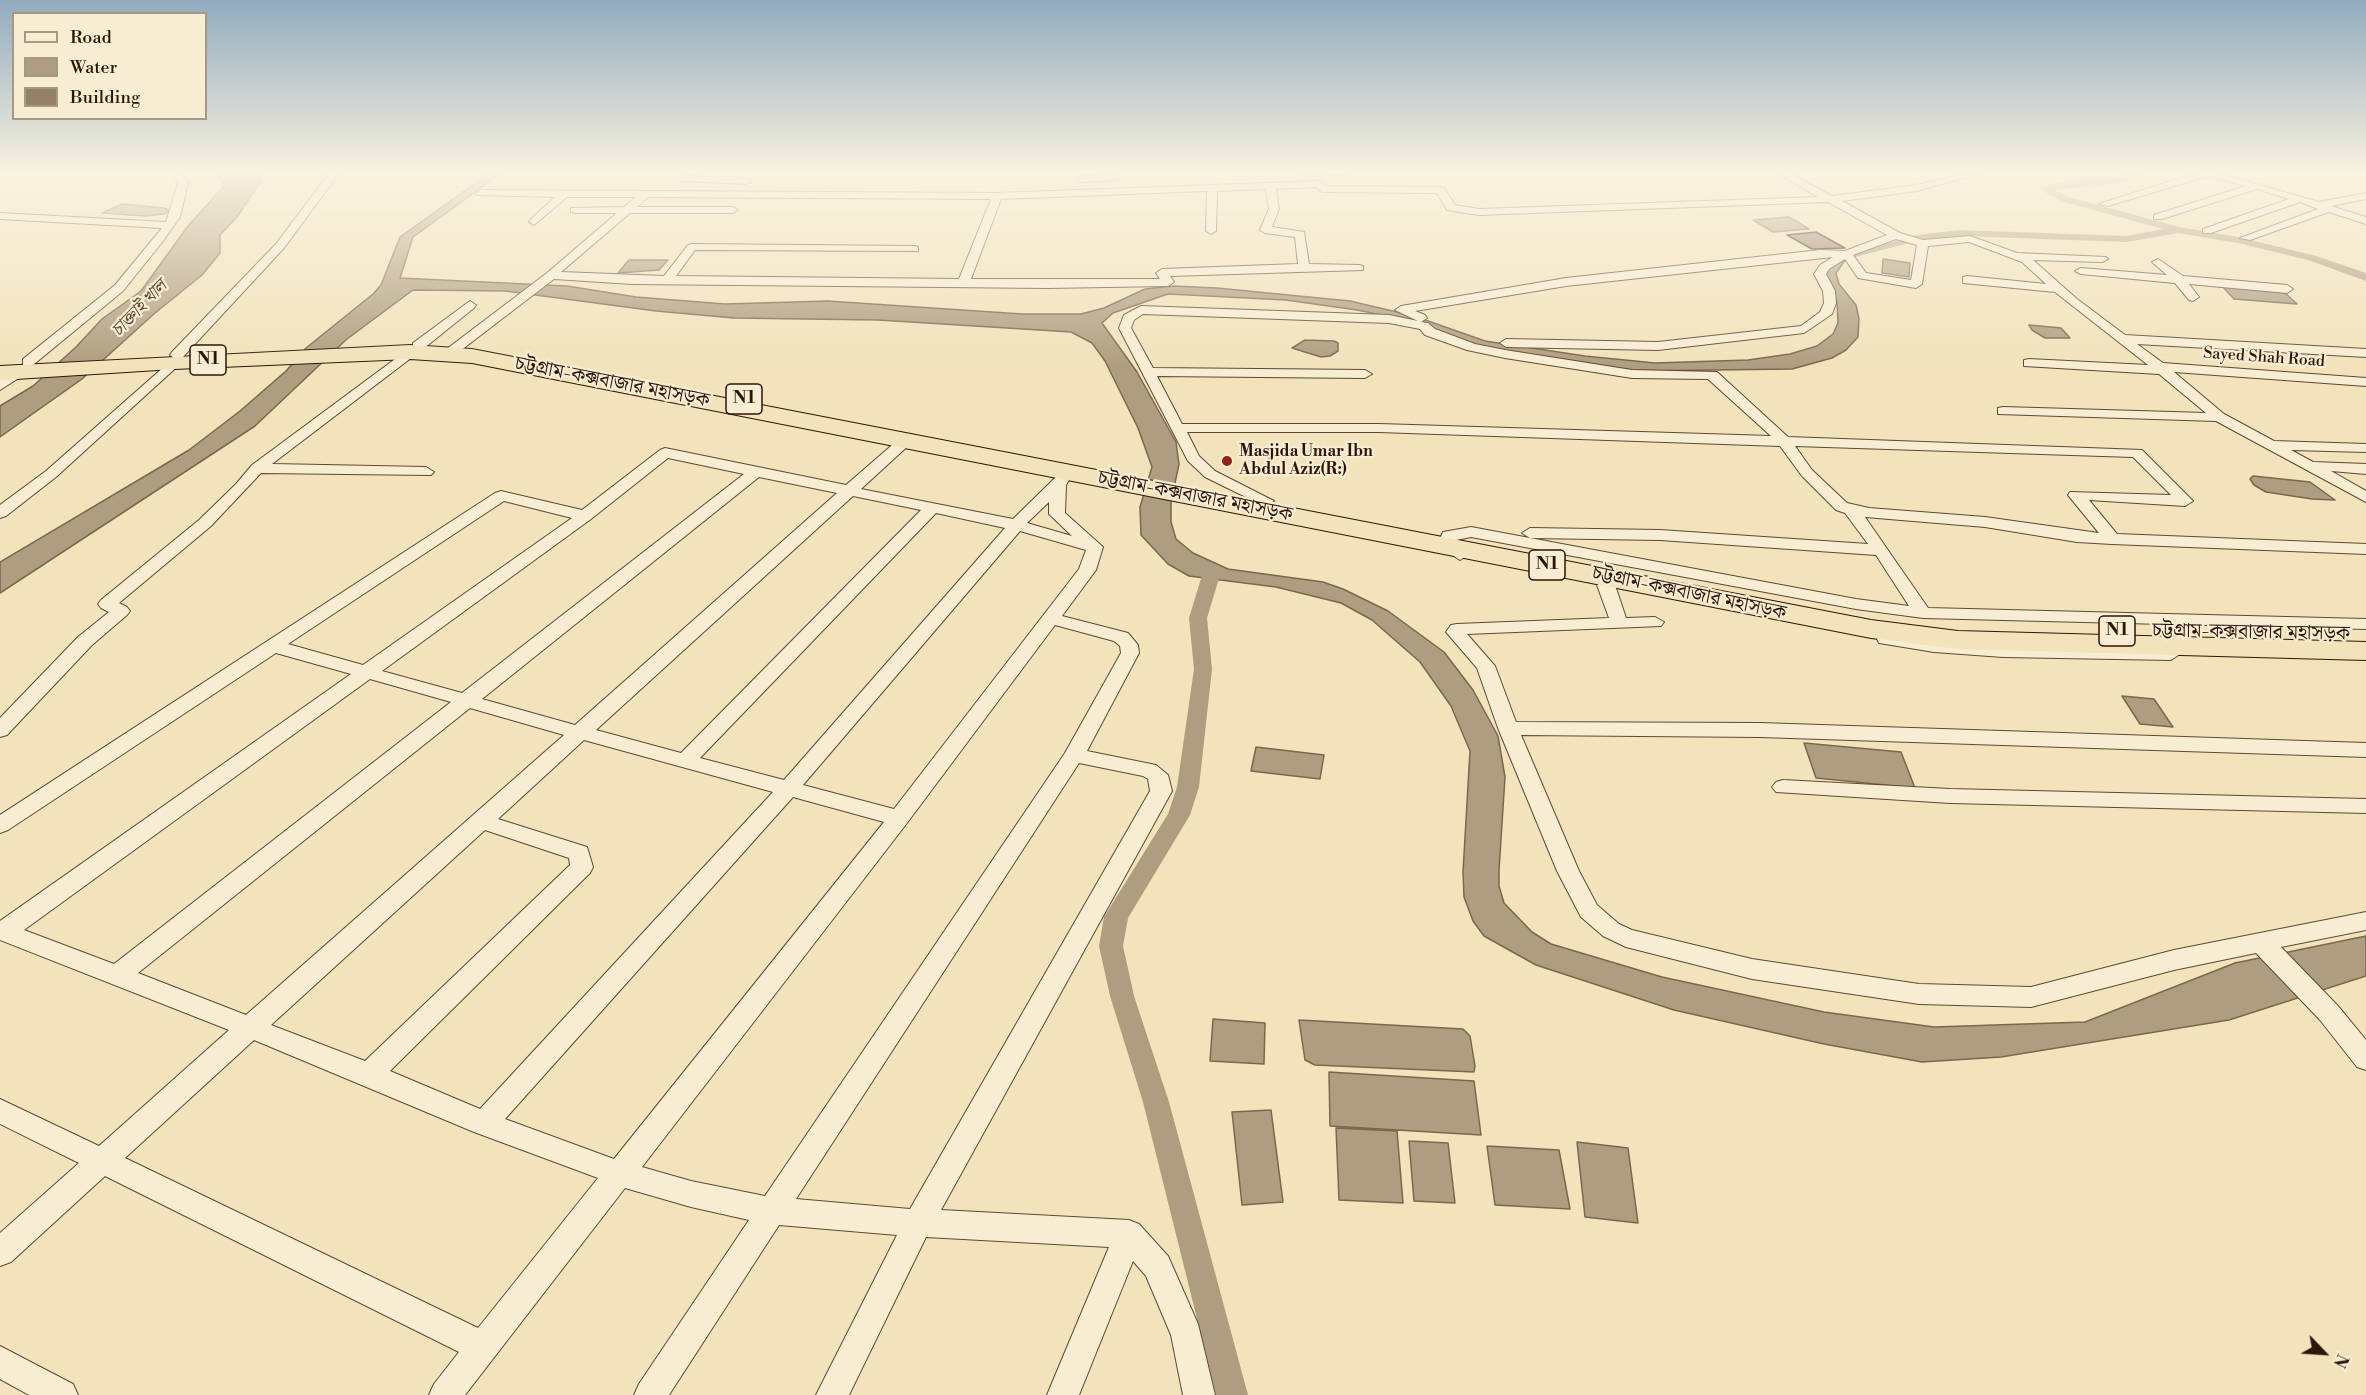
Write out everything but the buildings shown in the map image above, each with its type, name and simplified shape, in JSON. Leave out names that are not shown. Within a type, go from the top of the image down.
[{"type":"highway","name":"চট্টগ্রাম-কক্সবাজার মহাসড়ক","points":[[15,370],[176,358],[455,348],[515,355],[1062,479],[1106,475]]},
{"type":"highway","name":"চট্টগ্রাম-কক্সবাজার মহাসড়ক","points":[[414,349],[502,361],[711,398],[1225,498],[1455,538]]},
{"type":"highway","name":"চট্টগ্রাম-কক্সবাজার মহাসড়ক","points":[[1225,498],[1266,501],[1455,538],[1871,629],[1958,640],[2366,651]]},
{"type":"highway","name":"চট্টগ্রাম-কক্সবাজার মহাসড়ক","points":[[1700,593],[1779,595],[1929,624],[2366,635]]},
{"type":"street","points":[[15,370],[119,288],[159,237]]},
{"type":"street","points":[[0,513],[51,474],[176,358],[287,237]]},
{"type":"street","points":[[455,348],[547,279],[596,237]]},
{"type":"street","points":[[964,282],[981,237]]},
{"type":"street","points":[[1300,237],[1304,267]]},
{"type":"street","points":[[1888,237],[1846,254],[1824,267],[1820,274],[1829,291],[1826,314],[1804,329],[1785,333],[1658,345],[1574,342],[1516,344],[1486,340],[1401,310],[1566,282],[1820,253],[1846,254],[1858,267],[1856,271],[1862,276],[1916,284],[1923,243]]},
{"type":"street","points":[[1905,237],[1923,243],[1970,239],[2033,265],[2120,339],[2161,368],[2219,417],[2366,497]]},
{"type":"street","points":[[668,279],[692,247],[914,249]]},
{"type":"street","points":[[2015,256],[2116,260],[2134,274]]},
{"type":"street","points":[[2158,262],[2177,277],[2193,297]]},
{"type":"street","points":[[547,279],[1168,282],[1162,273],[1304,267],[1359,268]]},
{"type":"street","points":[[2081,271],[2177,277],[2287,289]]},
{"type":"street","points":[[1967,280],[2059,289]]},
{"type":"street","points":[[0,730],[85,641],[121,611],[107,604],[205,524],[242,488],[257,468],[470,305]]},
{"type":"street","points":[[1266,501],[1210,474],[1193,458],[1125,328],[1128,318],[1141,310],[1389,319],[1424,326],[1430,332],[1505,354],[1632,374],[1712,375],[1784,441],[1807,473],[1842,507],[1851,509],[1985,522],[2078,537],[2366,549]]},
{"type":"street","points":[[2120,339],[2366,353]]},
{"type":"street","name":"Sayed Shah Road","points":[[2029,363],[2161,368],[2366,382]]},
{"type":"street","points":[[1146,372],[1365,374]]},
{"type":"street","points":[[2003,411],[2190,418],[2219,417]]},
{"type":"street","points":[[1177,428],[1379,429],[2138,453],[2187,500],[2076,495],[2112,539]]},
{"type":"street","points":[[0,1252],[249,1026],[904,442]]},
{"type":"street","points":[[2269,444],[2366,448]]},
{"type":"street","points":[[2,931],[585,516],[665,453],[1016,525],[1095,547]]},
{"type":"street","points":[[2306,465],[2366,469]]},
{"type":"street","points":[[257,468],[426,472]]},
{"type":"street","points":[[117,976],[756,472]]},
{"type":"street","points":[[484,1123],[788,789],[1016,525],[1062,479]]},
{"type":"street","points":[[1062,479],[1057,514],[1095,547]]},
{"type":"street","points":[[0,825],[501,496],[585,516]]},
{"type":"street","points":[[685,761],[932,508]]},
{"type":"street","points":[[1851,509],[1923,613]]},
{"type":"street","points":[[1455,538],[1660,535],[1881,550]]},
{"type":"street","points":[[1455,538],[1455,553],[1470,558],[1606,585],[1700,593]]},
{"type":"street","points":[[1455,538],[1934,646],[2054,653],[2366,658]]},
{"type":"street","points":[[445,1395],[899,818],[1087,570],[1095,547]]},
{"type":"street","points":[[1606,585],[1619,622]]},
{"type":"street","points":[[1779,595],[1923,613],[2366,624]]},
{"type":"street","points":[[650,1395],[1074,755],[1130,653],[1129,645],[1121,637],[1049,618]]},
{"type":"street","points":[[1655,622],[1455,630],[1486,666],[1508,728],[1568,871],[1589,911],[1611,930],[1626,938],[1763,971],[1920,994],[2031,997],[2174,960],[2266,948],[2366,921]]},
{"type":"street","points":[[273,646],[580,733],[899,818]]},
{"type":"street","points":[[1508,728],[1760,730],[2366,750]]},
{"type":"street","points":[[832,1395],[918,1223],[1161,791],[1158,776],[1149,770],[1074,755]]},
{"type":"street","points":[[1783,786],[1950,796],[2366,806]]},
{"type":"street","points":[[369,1074],[582,867],[579,853],[481,821]]},
{"type":"street","points":[[2,931],[249,1026],[484,1123],[618,1173],[691,1194],[772,1211],[918,1223],[1129,1234],[1157,1266],[1186,1335],[1200,1395]]},
{"type":"street","points":[[2266,948],[2321,1004],[2366,1059]]},
{"type":"street","points":[[0,1112],[483,1347]]},
{"type":"street","points":[[1063,1395],[1129,1234]]},
{"type":"street","points":[[0,1362],[58,1394]]},
{"type":"water","name":"চাক্তাই খাল","points":[[180,237],[220,237],[220,253],[202,275],[155,313],[82,379],[0,437],[0,406],[33,386],[76,347],[102,319],[141,291]]},
{"type":"water","points":[[400,237],[413,237],[400,278],[567,286],[636,297],[725,304],[828,301],[1022,314],[1081,314],[1104,308],[1145,289],[1174,286],[1217,288],[1350,301],[1414,316],[1485,341],[1585,356],[1655,363],[1748,360],[1790,354],[1817,346],[1833,334],[1838,323],[1837,302],[1826,270],[1846,259],[1836,273],[1839,284],[1856,305],[1859,319],[1858,337],[1846,350],[1832,358],[1792,369],[1633,371],[1486,349],[1396,318],[1286,300],[1168,294],[1113,313],[1102,323],[1137,372],[1176,442],[1179,464],[1171,502],[1171,522],[1176,539],[1193,553],[1228,569],[1323,582],[1388,611],[1444,652],[1473,690],[1498,736],[1505,777],[1499,870],[1499,886],[1504,903],[1532,932],[1551,944],[1662,977],[1824,1012],[1934,1027],[2085,1022],[2235,963],[2366,936],[2366,976],[2229,1020],[2001,1057],[1922,1062],[1824,1044],[1674,1010],[1536,965],[1484,936],[1473,921],[1464,897],[1463,872],[1470,751],[1451,706],[1420,662],[1372,620],[1341,603],[1276,587],[1189,576],[1168,564],[1141,535],[1140,507],[1152,467],[1138,428],[1105,361],[1092,343],[1071,332],[878,320],[734,318],[656,311],[505,291],[413,290],[347,339],[255,426],[0,593],[0,562],[189,450],[240,411],[286,371],[306,348],[381,285]]},
{"type":"water","points":[[1883,259],[1910,263],[1909,277],[1882,273]]},
{"type":"water","points":[[629,260],[668,260],[659,270],[618,273]]},
{"type":"water","points":[[2222,286],[2284,292],[2297,304],[2234,299]]},
{"type":"water","points":[[2029,325],[2061,328],[2070,338],[2045,338],[2032,330]]},
{"type":"water","points":[[1305,340],[1334,341],[1338,343],[1338,351],[1330,356],[1321,357],[1292,348]]},
{"type":"water","points":[[2253,476],[2310,482],[2335,500],[2266,492],[2254,485],[2250,479]]},
{"type":"water","points":[[2122,696],[2154,699],[2173,727],[2140,724]]},
{"type":"water","points":[[1804,743],[1901,752],[1915,788],[1816,778]]},
{"type":"water","points":[[1256,747],[1324,755],[1320,779],[1251,771]]},
{"type":"water","points":[[1213,1019],[1265,1023],[1264,1064],[1210,1061]]},
{"type":"water","points":[[1299,1020],[1463,1029],[1470,1036],[1474,1072],[1315,1065],[1305,1060]]},
{"type":"water","points":[[1329,1072],[1474,1081],[1481,1135],[1330,1126]]},
{"type":"water","points":[[1271,1110],[1283,1202],[1242,1205],[1232,1112]]},
{"type":"water","points":[[1336,1128],[1397,1131],[1403,1203],[1339,1200]]},
{"type":"water","points":[[1409,1141],[1448,1143],[1455,1203],[1414,1201]]},
{"type":"water","points":[[1577,1142],[1628,1148],[1638,1223],[1585,1217]]},
{"type":"water","points":[[1487,1146],[1559,1150],[1570,1209],[1495,1205]]},
{"type":"waterway","points":[[1851,255],[1925,237]]},
{"type":"waterway","points":[[2074,237],[2127,239],[2138,237]]},
{"type":"waterway","points":[[2221,237],[2312,258],[2366,277]]},
{"type":"waterway","points":[[1212,572],[1198,618],[1203,669],[1188,787],[1179,815],[1116,917],[1111,946],[1122,996],[1156,1102],[1232,1395]]},
{"type":"place","name":"Masjida Umar Ibn Abdul Aziz(R:)","points":[[1227,461]]}]
